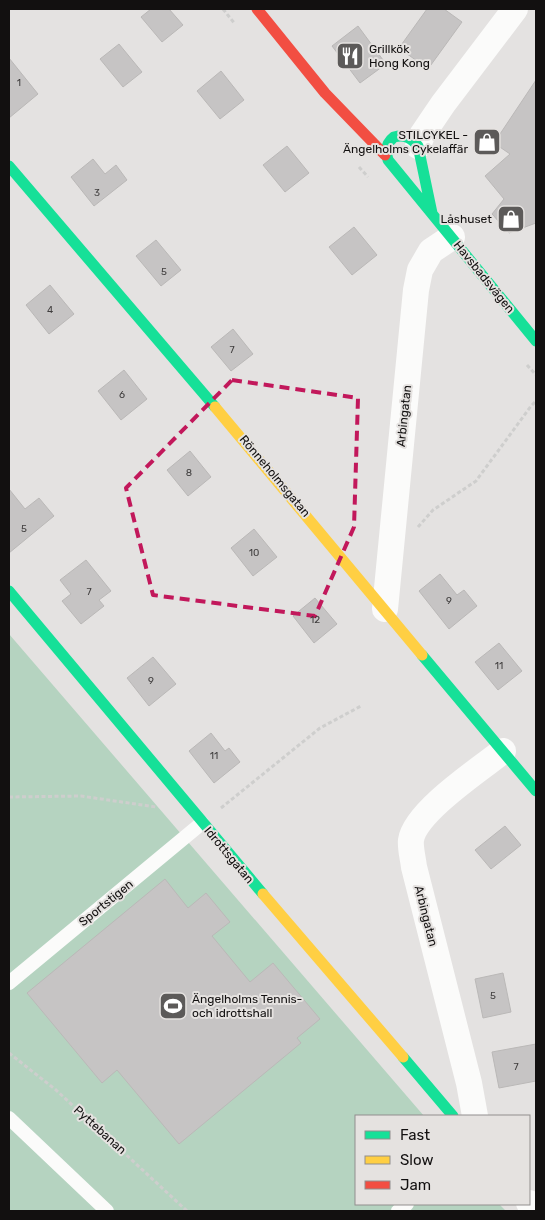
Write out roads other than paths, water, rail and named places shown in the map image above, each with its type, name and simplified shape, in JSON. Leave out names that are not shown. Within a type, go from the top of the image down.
[{"type":"street","name":"Havsbadsvägen","points":[[258,9],[325,94],[388,160],[536,341]]},
{"type":"street","points":[[407,147],[394,137],[389,141],[386,148],[388,160],[401,168],[407,147],[422,135],[514,9]]},
{"type":"street","name":"Havsbadsvägen","points":[[325,94],[367,119]]},
{"type":"street","name":"Havsbadsvägen","points":[[407,147],[432,213]]},
{"type":"street","name":"Rönneholmsgatan","points":[[9,166],[166,348],[386,609],[536,791]]},
{"type":"street","name":"Arbingatan","points":[[386,609],[416,290],[420,270],[431,251],[452,237]]},
{"type":"street","name":"Idrottsgatan","points":[[9,591],[198,818],[452,1115]]},
{"type":"street","name":"Arbingatan","points":[[474,1115],[470,1083],[414,867],[411,839],[422,817],[441,799],[502,751]]},
{"type":"lane","name":"Sportstigen","points":[[9,983],[198,818]]},
{"type":"lane","points":[[9,1118],[107,1211]]},
{"type":"place","name":"Grillkök Hong Kong","points":[[350,56]]},
{"type":"place","name":"STILCYKEL - Ängelholms Cykelaffär","points":[[487,142]]},
{"type":"place","name":"Låshuset","points":[[511,219]]},
{"type":"place","name":"Ängelholms Tennis- och idrottshall","points":[[173,1006]]}]
